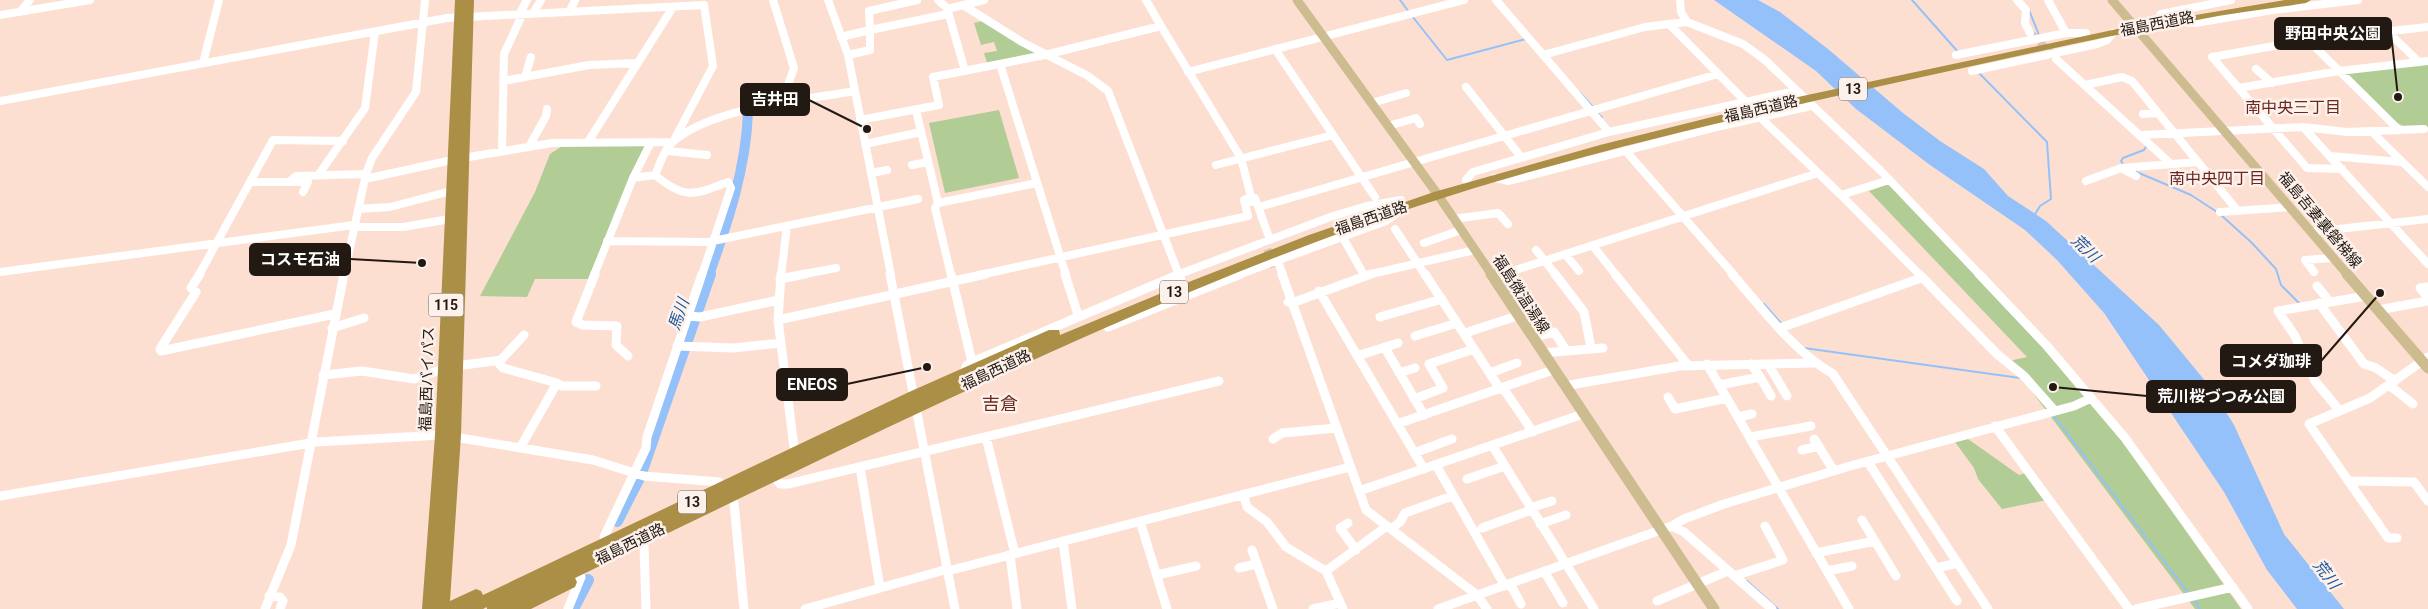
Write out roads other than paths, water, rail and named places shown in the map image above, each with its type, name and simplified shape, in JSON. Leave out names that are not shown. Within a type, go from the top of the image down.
[{"type":"highway","name":"福島西バイパス","points":[[442,609],[463,17],[460,0]]},
{"type":"highway","name":"福島西バイパス","points":[[463,17],[468,0]]},
{"type":"highway","name":"福島西道路","points":[[2003,54],[2113,33],[2158,18],[2262,0]]},
{"type":"highway","name":"福島西道路","points":[[494,609],[771,471],[915,402],[964,374],[1180,277],[1310,232],[1404,203],[1466,180],[1595,144],[1760,109],[2003,54],[2086,33],[2306,0]]},
{"type":"highway","name":"福島西道路","points":[[1436,192],[1495,178],[1699,121]]},
{"type":"highway","name":"福島西バイパス","points":[[450,367],[451,192],[458,159]]},
{"type":"highway","name":"福島西道路","points":[[469,608],[771,471],[849,427],[993,372],[1057,342],[1185,288],[1404,203]]},
{"type":"highway","points":[[516,609],[734,503],[771,471],[794,447],[836,428],[849,427]]},
{"type":"highway","name":"福島西バイパス","points":[[429,609],[448,435]]},
{"type":"highway","points":[[449,609],[719,482],[771,471]]},
{"type":"main road","name":"福島微温湯線","points":[[1298,0],[1436,192],[1714,609]]},
{"type":"main road","name":"福島吾妻裏磐梯線","points":[[2112,0],[2333,258],[2426,363]]},
{"type":"street","points":[[20,12],[30,0]]},
{"type":"street","points":[[0,15],[61,2],[90,0]]},
{"type":"street","points":[[203,64],[219,0]]},
{"type":"street","points":[[265,609],[269,596],[287,559],[332,328],[365,177],[372,158],[416,92],[425,0]]},
{"type":"street","points":[[502,151],[504,54],[527,0]]},
{"type":"street","points":[[534,12],[541,0]]},
{"type":"street","points":[[570,11],[575,0]]},
{"type":"street","points":[[773,0],[794,68],[781,104]]},
{"type":"street","points":[[828,0],[848,55],[955,609]]},
{"type":"street","points":[[879,0],[882,8]]},
{"type":"street","points":[[848,55],[870,50],[869,12],[917,0]]},
{"type":"street","points":[[938,0],[948,12],[965,71]]},
{"type":"street","points":[[841,37],[948,12],[963,5],[984,0]]},
{"type":"street","points":[[1146,0],[1241,158],[1251,197],[1266,239]]},
{"type":"street","points":[[1188,72],[1464,0]]},
{"type":"street","points":[[1496,0],[1609,132]]},
{"type":"street","points":[[1680,0],[1680,12],[1687,22]]},
{"type":"street","points":[[2018,0],[2024,6],[2028,16],[2025,23],[2030,34]]},
{"type":"street","points":[[2048,0],[2066,33]]},
{"type":"street","points":[[2158,18],[2166,12],[2231,0]]},
{"type":"street","points":[[2174,20],[2195,23],[2273,10],[2358,0]]},
{"type":"street","points":[[0,101],[423,22],[534,12],[673,7],[686,3],[704,6],[713,66],[655,175]]},
{"type":"street","points":[[963,5],[1045,55],[1094,79],[1112,96],[1180,277]]},
{"type":"street","points":[[588,142],[673,7]]},
{"type":"street","points":[[1543,55],[1645,26],[1687,22],[1752,48],[1888,180],[2046,346],[2125,438],[2248,609]]},
{"type":"street","points":[[1668,24],[1745,101]]},
{"type":"street","points":[[860,120],[940,105],[932,77],[1045,55],[1161,26]]},
{"type":"street","points":[[2342,169],[2308,168],[2212,57],[2308,40],[2428,27]]},
{"type":"street","points":[[2387,31],[2419,62]]},
{"type":"street","points":[[319,174],[365,108],[375,32]]},
{"type":"street","points":[[1956,55],[2066,33],[2086,33]]},
{"type":"street","points":[[1972,71],[2097,44],[2107,40],[2113,33]]},
{"type":"street","points":[[2308,40],[2399,130]]},
{"type":"street","points":[[1275,49],[1375,197]]},
{"type":"street","points":[[525,77],[531,57]]},
{"type":"street","points":[[2056,59],[2088,84],[2171,164]]},
{"type":"street","points":[[2239,88],[2339,71],[2428,61]]},
{"type":"street","points":[[504,81],[589,65],[638,64]]},
{"type":"street","points":[[1000,64],[1078,315]]},
{"type":"street","points":[[2256,69],[2272,83]]},
{"type":"street","points":[[1258,207],[1718,74]]},
{"type":"street","points":[[2088,84],[2122,77],[2132,81],[2237,210]]},
{"type":"street","points":[[1466,87],[1520,157]]},
{"type":"street","points":[[290,181],[296,176],[319,174],[365,177],[530,145],[588,142],[673,142],[717,119],[781,104],[855,91]]},
{"type":"street","points":[[1466,180],[1473,172],[1609,132],[1795,91]]},
{"type":"street","points":[[1372,103],[1406,93]]},
{"type":"street","points":[[1495,178],[1509,181],[1760,116],[1811,106]]},
{"type":"street","points":[[530,145],[546,116],[547,109]]},
{"type":"street","points":[[916,110],[938,203],[935,208],[972,362]]},
{"type":"street","points":[[2143,114],[2158,113]]},
{"type":"street","points":[[1760,116],[1841,195],[1997,354],[2024,376],[2054,410]]},
{"type":"street","points":[[1388,126],[1416,118],[1420,124]]},
{"type":"street","points":[[2146,138],[2174,133],[2303,126],[2347,132],[2427,130]]},
{"type":"street","points":[[2303,126],[2428,264]]},
{"type":"street","points":[[865,144],[921,132]]},
{"type":"street","points":[[2372,132],[2428,187]]},
{"type":"street","points":[[1216,165],[1333,136]]},
{"type":"street","points":[[335,314],[278,328],[161,351],[160,349],[196,292],[191,288],[219,242],[273,140],[343,141]]},
{"type":"street","points":[[628,356],[616,345],[617,326],[583,325],[576,322],[633,178],[651,142]]},
{"type":"street","points":[[1625,150],[1780,328],[1814,363],[1833,374],[1988,609]]},
{"type":"street","points":[[668,151],[707,155]]},
{"type":"street","points":[[2330,156],[2402,162]]},
{"type":"street","points":[[912,165],[928,162]]},
{"type":"street","points":[[2086,181],[2121,168],[2198,162]]},
{"type":"street","points":[[2121,168],[2136,176]]},
{"type":"street","points":[[871,173],[887,170]]},
{"type":"street","points":[[1492,278],[1818,173]]},
{"type":"street","points":[[604,537],[638,474],[646,448],[647,436],[693,316],[718,239],[731,188],[728,182],[690,196],[672,189],[655,175],[633,178]]},
{"type":"street","points":[[1841,195],[1888,180]]},
{"type":"street","points":[[251,182],[308,182],[303,192]]},
{"type":"street","points":[[938,203],[1037,184]]},
{"type":"street","points":[[358,209],[396,206],[451,192]]},
{"type":"street","points":[[778,320],[1248,216],[1244,200],[1251,197]]},
{"type":"street","points":[[1251,197],[1254,198],[1258,207],[1266,239]]},
{"type":"street","points":[[607,241],[718,239],[918,199]]},
{"type":"street","points":[[964,374],[967,365],[972,362],[1078,315],[1180,277],[1266,239],[1383,202],[1404,203]]},
{"type":"street","points":[[993,372],[1004,373],[1103,329],[1342,236],[1386,221],[1404,203]]},
{"type":"street","points":[[2220,212],[2290,207]]},
{"type":"street","points":[[1453,218],[1498,212],[1508,224]]},
{"type":"street","points":[[2312,232],[2428,219]]},
{"type":"street","points":[[0,272],[219,242],[354,226],[403,226],[450,220]]},
{"type":"street","points":[[787,226],[780,279],[778,320],[794,447]]},
{"type":"street","points":[[1396,229],[1500,389],[1505,391],[1533,432]]},
{"type":"street","points":[[1424,242],[1461,230]]},
{"type":"street","points":[[1342,236],[1364,276]]},
{"type":"street","points":[[1593,246],[1688,365]]},
{"type":"street","points":[[1292,303],[1319,291],[1364,276],[1417,261],[1474,250]]},
{"type":"street","points":[[1536,250],[1584,312],[1589,329],[1591,348]]},
{"type":"street","points":[[1566,254],[1579,271]]},
{"type":"street","points":[[2314,272],[2305,260],[2333,258]]},
{"type":"street","points":[[1276,263],[1366,510],[1477,595],[1487,609]]},
{"type":"street","points":[[780,279],[836,268]]},
{"type":"street","points":[[1780,328],[1921,278]]},
{"type":"street","points":[[2317,286],[2330,302]]},
{"type":"street","points":[[2378,310],[2428,300],[2420,288],[2428,287]]},
{"type":"street","points":[[1319,291],[1424,469]]},
{"type":"street","points":[[2340,411],[2315,381],[2295,336],[2278,311],[2366,296]]},
{"type":"street","points":[[1380,316],[1442,298]]},
{"type":"street","points":[[693,316],[779,300]]},
{"type":"street","points":[[2319,303],[2364,364],[2376,368],[2413,404]]},
{"type":"street","points":[[1465,333],[1517,316]]},
{"type":"street","points":[[332,328],[364,318]]},
{"type":"street","points":[[1415,336],[1457,323]]},
{"type":"street","points":[[1532,338],[1554,332],[1566,350]]},
{"type":"street","points":[[323,375],[362,371],[414,379],[450,367],[481,361],[497,362],[502,360],[524,335]]},
{"type":"street","points":[[683,346],[733,348],[781,343]]},
{"type":"street","points":[[1357,356],[1398,343]]},
{"type":"street","points":[[1385,348],[1424,415]]},
{"type":"street","points":[[1542,353],[1603,348]]},
{"type":"street","points":[[1414,399],[1444,388],[1429,364],[1474,349]]},
{"type":"street","points":[[497,362],[503,368],[562,386],[596,386]]},
{"type":"street","points":[[1490,373],[1517,363]]},
{"type":"street","points":[[1564,386],[1688,365],[1814,363]]},
{"type":"street","points":[[2397,538],[2388,538],[2306,424],[2370,398],[2426,363]]},
{"type":"street","points":[[1707,364],[1849,609]]},
{"type":"street","points":[[1751,364],[1771,396]]},
{"type":"street","points":[[1768,364],[1787,396]]},
{"type":"street","points":[[1399,373],[1415,368]]},
{"type":"street","points":[[1397,424],[1553,370]]},
{"type":"street","points":[[1719,385],[1760,377]]},
{"type":"street","points":[[771,471],[780,484],[788,484],[1219,381]]},
{"type":"street","points":[[520,448],[557,383]]},
{"type":"street","points":[[1668,397],[1675,409],[1727,398]]},
{"type":"street","points":[[1438,609],[1672,526],[1678,521],[1713,511],[1724,504],[1994,426],[2074,406],[2091,398]]},
{"type":"street","points":[[1359,491],[1583,414]]},
{"type":"street","points":[[1738,417],[1752,414]]},
{"type":"street","points":[[1750,437],[1811,426]]},
{"type":"street","points":[[1994,426],[2129,609]]},
{"type":"street","points":[[1273,439],[1282,433],[1337,428]]},
{"type":"street","points":[[0,496],[311,443],[448,435],[593,460],[638,474],[719,482]]},
{"type":"street","points":[[986,437],[1012,554],[1017,609]]},
{"type":"street","points":[[1414,453],[1452,439]]},
{"type":"street","points":[[1802,450],[1816,442],[1834,471]]},
{"type":"street","points":[[1492,445],[1594,609]]},
{"type":"street","points":[[1868,462],[1957,601]]},
{"type":"street","points":[[1436,465],[1452,496],[1507,585],[1521,604]]},
{"type":"street","points":[[1467,479],[1504,466]]},
{"type":"street","points":[[860,467],[880,588]]},
{"type":"street","points":[[805,609],[948,570],[1350,467]]},
{"type":"street","points":[[2348,481],[2414,482],[2428,502]]},
{"type":"street","points":[[1243,494],[1247,506],[1267,522],[1286,547],[1326,571],[1341,606],[1313,609]]},
{"type":"street","points":[[1326,571],[1400,522],[1405,513],[1452,496]]},
{"type":"street","points":[[1482,528],[1552,501]]},
{"type":"street","points":[[734,503],[744,609]]},
{"type":"street","points":[[1540,524],[1566,515]]},
{"type":"street","points":[[1862,520],[1896,576]]},
{"type":"street","points":[[1140,521],[1166,609]]},
{"type":"street","points":[[1348,523],[1340,528],[1356,550]]},
{"type":"street","points":[[1672,526],[1684,532],[1772,609]]},
{"type":"street","points":[[1656,601],[1731,574],[1783,560],[1765,526]]},
{"type":"street","points":[[1063,541],[1072,609]]},
{"type":"street","points":[[1816,553],[1875,541]]},
{"type":"street","points":[[644,546],[646,609]]},
{"type":"street","points":[[1252,550],[1273,609]]},
{"type":"street","points":[[1936,568],[1958,563]]},
{"type":"street","points":[[1239,568],[1256,564]]},
{"type":"street","points":[[1156,575],[1196,566]]},
{"type":"street","points":[[1827,571],[1852,566]]},
{"type":"street","points":[[1544,571],[1563,603]]},
{"type":"street","points":[[568,609],[581,577]]},
{"type":"street","points":[[2136,609],[2233,587]]},
{"type":"street","points":[[269,596],[280,597],[283,601],[280,609]]},
{"type":"water","points":[[1714,0],[1758,0],[1780,12],[1828,49],[1903,113],[1940,141],[1984,169],[2008,196],[2046,221],[2159,325],[2211,388],[2234,425],[2284,534],[2344,609],[2297,609],[2267,570],[2224,492],[2104,313],[2057,260],[2025,230],[1930,165],[1856,109],[1816,71]]},
{"type":"waterway","points":[[1400,0],[1409,12]]},
{"type":"waterway","points":[[1912,0],[1959,53]]},
{"type":"waterway","points":[[2029,10],[2039,35]]},
{"type":"waterway","points":[[1412,16],[1447,60],[1526,39]]},
{"type":"waterway","points":[[1978,72],[2047,142],[2051,199],[2040,206],[2034,216]]},
{"type":"waterway","points":[[1579,92],[1593,107]]},
{"type":"waterway","name":"馬川","points":[[709,275],[723,235],[740,175],[747,133],[748,112]]},
{"type":"waterway","points":[[1597,113],[1602,117]]},
{"type":"waterway","points":[[2124,166],[2121,161],[2123,158],[2144,150],[2147,145]]},
{"type":"waterway","points":[[2132,170],[2191,195],[2217,212]]},
{"type":"waterway","points":[[2221,215],[2252,243],[2276,269],[2281,285],[2299,303]]},
{"type":"waterway","name":"馬川","points":[[617,521],[640,476],[710,274]]},
{"type":"waterway","points":[[1764,304],[1781,323]]},
{"type":"waterway","points":[[1804,348],[2020,378]]},
{"type":"waterway","points":[[2053,415],[2189,594]]},
{"type":"waterway","name":"馬川","points":[[573,609],[588,580]]},
{"type":"waterway","points":[[1747,581],[1778,609]]},
{"type":"waterway","points":[[2194,600],[2200,609]]},
{"type":"tunnel","points":[[2031,34],[2056,58]]},
{"type":"tunnel","points":[[1263,238],[1274,267]]},
{"type":"place","name":"野田中央公園","points":[[2398,97]]},
{"type":"place","name":"吉井田","points":[[867,129]]},
{"type":"place","name":"コスモ石油","points":[[422,263]]},
{"type":"place","name":"コメダ珈琲","points":[[2380,293]]},
{"type":"place","name":"ENEOS","points":[[927,367]]},
{"type":"place","name":"荒川桜づつみ公園","points":[[2053,387]]},
{"type":"district","name":"南中央三丁目","points":[[2293,107]]},
{"type":"district","name":"南中央四丁目","points":[[2217,178]]},
{"type":"district","name":"吉倉","points":[[1000,404]]},
{"type":"water label","name":"荒川","points":[[2086,248]]},
{"type":"water label","name":"荒川","points":[[2327,574]]}]
